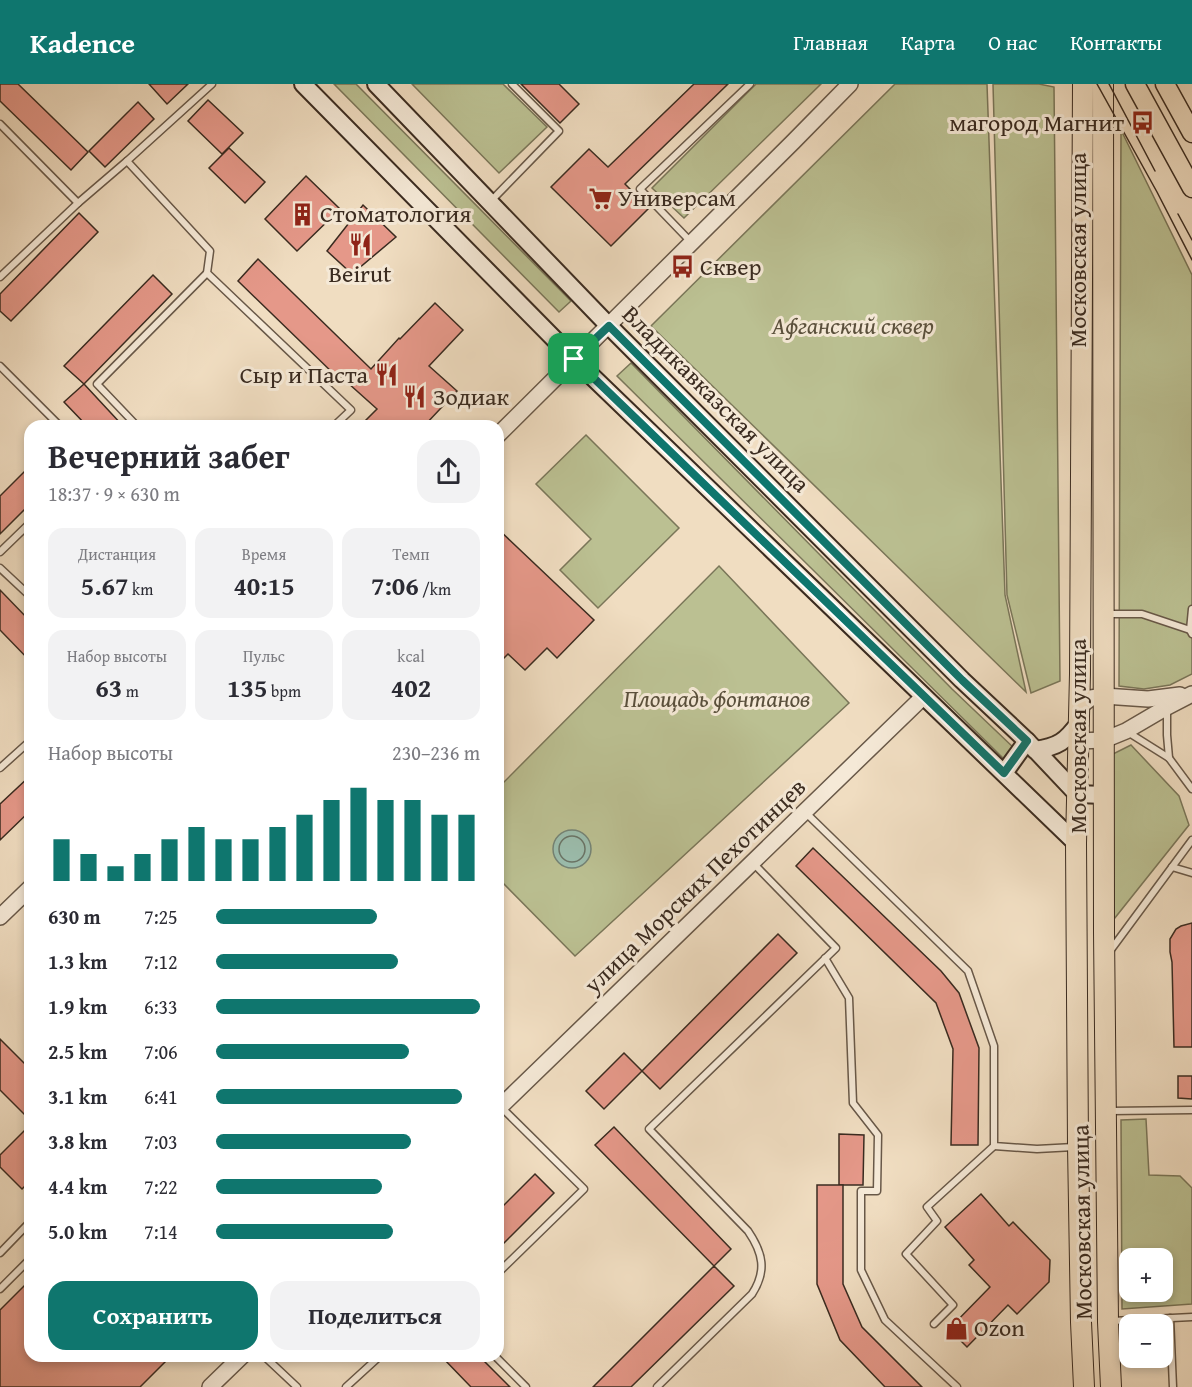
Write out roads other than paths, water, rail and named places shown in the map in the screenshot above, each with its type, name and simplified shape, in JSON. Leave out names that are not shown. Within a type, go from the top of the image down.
[{"type":"highway","name":"Московская улица","points":[[1083,84],[1079,724],[1076,843],[1078,1146],[1084,1387]]},
{"type":"highway","name":"Московская улица","points":[[1103,84],[1104,959],[1108,1322],[1111,1387]]},
{"type":"main road","points":[[303,84],[574,359],[1076,843]]},
{"type":"main road","name":"Владикавказская улица","points":[[376,84],[609,326],[1077,794]]},
{"type":"main road","points":[[1135,84],[1192,188]]},
{"type":"main road","points":[[1165,84],[1192,133]]},
{"type":"main road","points":[[1004,773],[1031,746],[1049,748],[1064,742],[1079,724]]},
{"type":"main road","points":[[1077,794],[1104,795]]},
{"type":"street","points":[[504,429],[850,84]]},
{"type":"street","points":[[1192,694],[1104,740],[1079,724],[1091,698],[1104,696],[1148,699],[1192,694]]},
{"type":"street","name":"улица Морских Пехотинцев","points":[[504,1102],[924,696]]},
{"type":"street","points":[[0,917],[24,894]]},
{"type":"street","points":[[210,1387],[236,1362]]},
{"type":"lane","points":[[0,277],[78,203],[212,84]]},
{"type":"lane","points":[[490,202],[559,131],[512,84]]},
{"type":"lane","points":[[692,243],[640,189],[750,84]]},
{"type":"lane","points":[[0,124],[78,203]]},
{"type":"lane","points":[[127,161],[210,251],[207,273],[97,384],[131,420]]},
{"type":"lane","points":[[207,273],[351,410],[340,420]]},
{"type":"lane","points":[[0,366],[54,420]]},
{"type":"lane","points":[[0,552],[24,529]]},
{"type":"lane","points":[[0,568],[24,590]]},
{"type":"lane","points":[[1103,614],[1142,614],[1191,632],[1192,609]]},
{"type":"lane","points":[[1167,706],[1169,758]]},
{"type":"lane","points":[[1126,730],[1169,758],[1192,789]]},
{"type":"lane","points":[[0,768],[24,746]]},
{"type":"lane","points":[[805,812],[968,971],[994,1046],[994,1146]]},
{"type":"lane","points":[[1104,959],[1192,840]]},
{"type":"lane","points":[[657,1387],[752,1294],[762,1273],[762,1266],[756,1242],[748,1231],[649,1130],[836,948],[752,862]]},
{"type":"lane","points":[[1172,867],[1192,873]]},
{"type":"lane","points":[[825,957],[849,998],[853,1103],[878,1135],[878,1191],[861,1191],[861,1270],[885,1320],[957,1387]]},
{"type":"lane","points":[[1106,1111],[1192,1110]]},
{"type":"lane","points":[[504,1112],[584,1189],[504,1267]]},
{"type":"lane","points":[[934,1324],[953,1305],[906,1254],[937,1221],[927,1207],[994,1146],[1037,1149],[1078,1146]]},
{"type":"lane","points":[[0,1253],[24,1228]]},
{"type":"lane","points":[[0,1289],[24,1265]]},
{"type":"lane","points":[[1173,1318],[1192,1317]]},
{"type":"lane","points":[[1108,1322],[1119,1321]]},
{"type":"lane","points":[[270,1362],[297,1387]]},
{"type":"lane","points":[[346,1387],[373,1362]]},
{"type":"lane","points":[[501,1362],[526,1387]]},
{"type":"lane","points":[[1172,1368],[1173,1387]]},
{"type":"water","points":[[572,830],[585,836],[591,849],[585,862],[572,868],[559,862],[553,849],[559,836]]},
{"type":"tram line","points":[[1097,84],[1192,260]]},
{"type":"tram line","points":[[1109,84],[1155,171]]},
{"type":"tram line","points":[[1178,214],[1192,240]]},
{"type":"place","name":"магород Магнит","points":[[1142,123]]},
{"type":"place","name":"Универсам","points":[[600,198]]},
{"type":"place","name":"Стоматология","points":[[302,214]]},
{"type":"place","name":"Beirut","points":[[360,244]]},
{"type":"place","name":"Сквер","points":[[682,267]]},
{"type":"place","name":"Сыр и Паста","points":[[386,375]]},
{"type":"place","name":"Зодиак","points":[[415,397]]},
{"type":"place","name":"Ozon","points":[[956,1328]]},
{"type":"park label","name":"Афганский сквер","points":[[853,326]]},
{"type":"park label","name":"Площадь фонтанов","points":[[717,699]]}]
